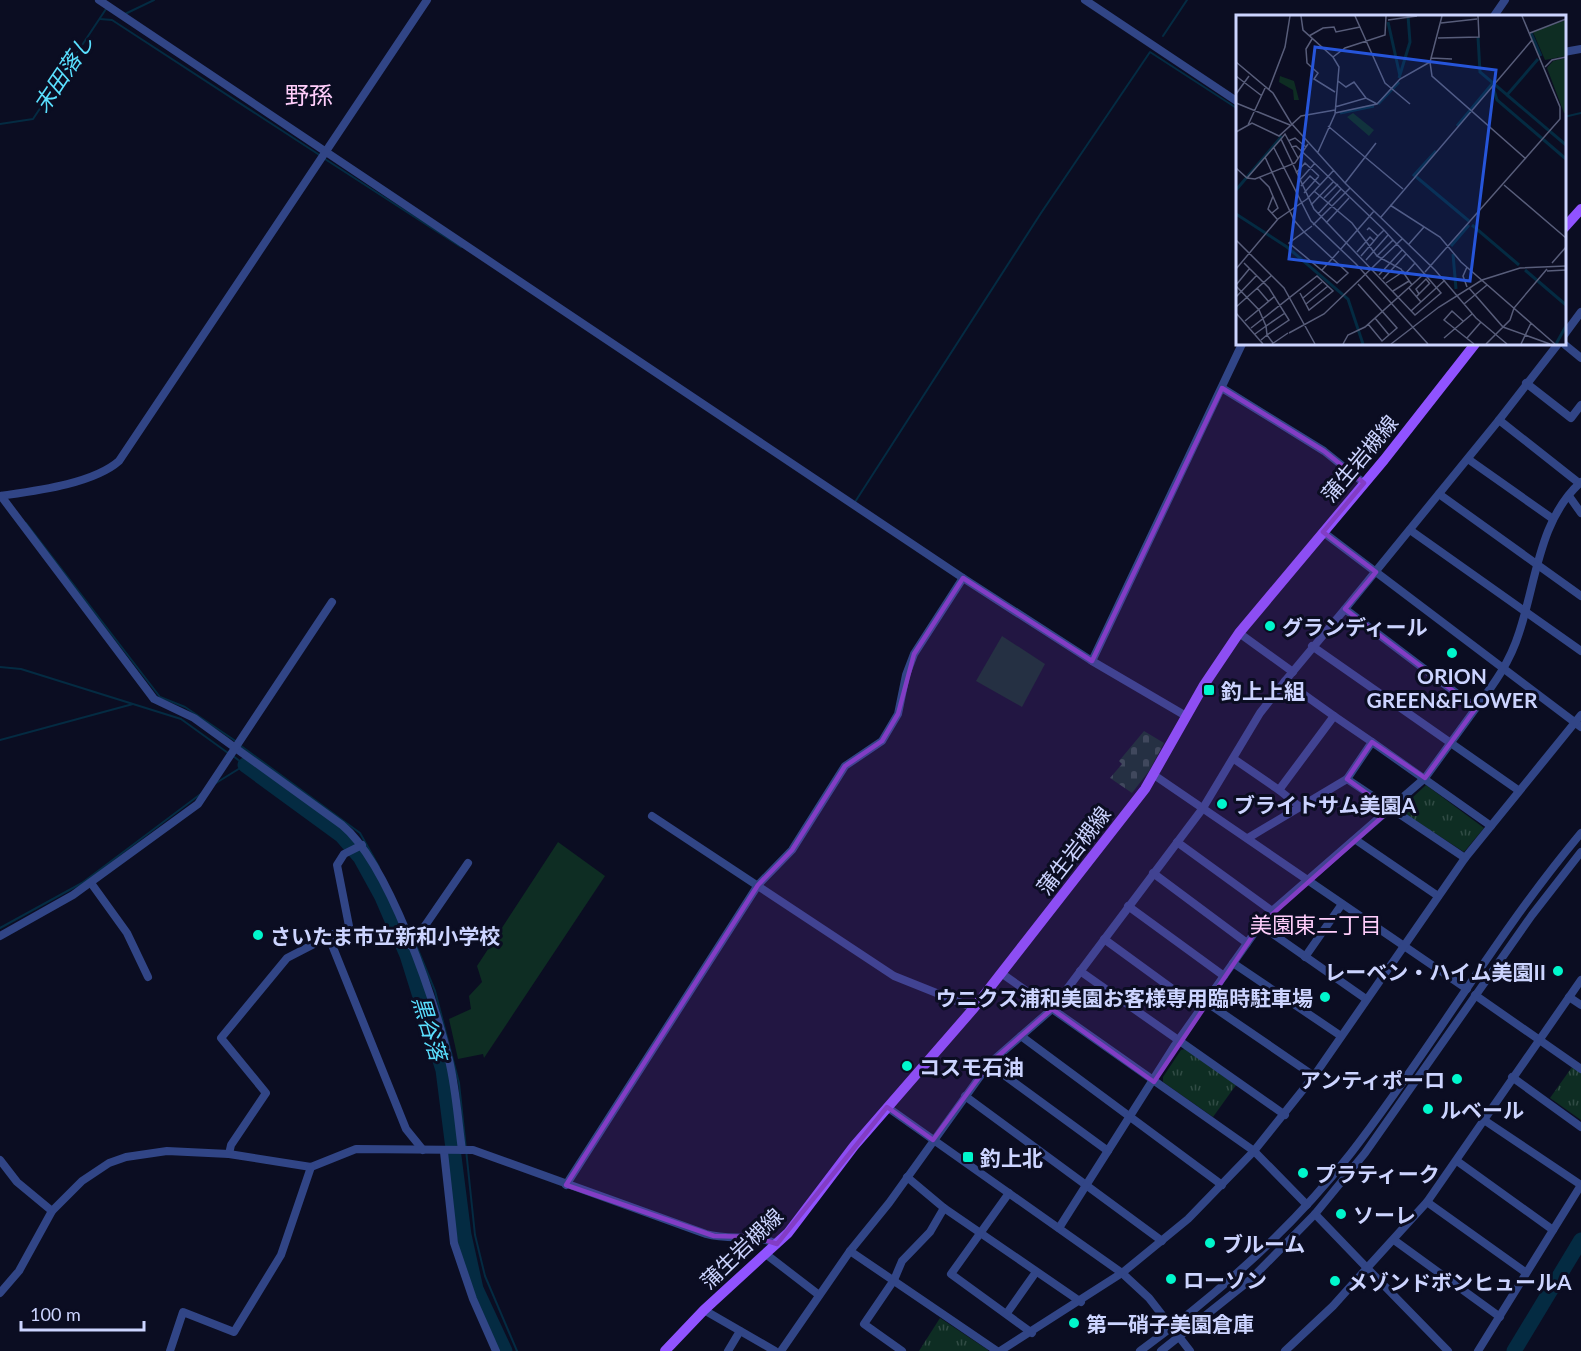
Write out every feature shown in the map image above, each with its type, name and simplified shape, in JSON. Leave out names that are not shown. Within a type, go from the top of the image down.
[{"type":"main road","points":[[1566,226],[1581,209]]},
{"type":"main road","name":"蒲生岩槻線","points":[[665,1351],[704,1310],[777,1244],[887,1107],[974,1008],[1154,776],[1186,716],[1239,633],[1364,483],[1474,345]]},
{"type":"street","points":[[99,0],[963,578],[1092,660],[1186,716]]},
{"type":"street","points":[[427,0],[119,461],[108,471],[82,479],[1,496],[154,699],[194,718],[342,825],[362,845],[378,872],[411,946],[450,1062],[460,1151]]},
{"type":"street","points":[[1085,0],[1236,101]]},
{"type":"street","points":[[1495,15],[1505,0]]},
{"type":"street","points":[[1566,52],[1581,49]]},
{"type":"street","points":[[1566,332],[1581,312]]},
{"type":"street","points":[[1092,660],[1242,345]]},
{"type":"street","points":[[781,1351],[850,1251],[907,1178],[989,1064],[1052,1009],[1203,808],[1260,712],[1468,459],[1557,345]]},
{"type":"street","points":[[1565,345],[1581,358]]},
{"type":"street","points":[[1526,383],[1571,418],[1581,405]]},
{"type":"street","points":[[1222,388],[1324,451],[1364,483]]},
{"type":"street","points":[[1059,1228],[1154,1082],[1179,1039],[1260,925],[1272,911],[1425,778],[1505,669],[1526,610],[1553,519],[1580,483],[1499,420]]},
{"type":"street","points":[[1468,459],[1553,519]]},
{"type":"street","points":[[1439,494],[1581,596]]},
{"type":"street","points":[[1569,496],[1581,513]]},
{"type":"street","points":[[1410,530],[1581,651]]},
{"type":"street","points":[[850,1251],[998,1351],[1032,1333],[1122,1273],[1162,1241],[1222,1185],[1285,1115],[1465,858],[1518,790],[1579,721],[1505,669],[1323,532]]},
{"type":"street","points":[[566,1185],[758,885],[792,850],[845,766],[882,741],[897,714],[906,675],[914,654],[963,578]]},
{"type":"street","points":[[0,936],[91,883],[198,804],[332,602]]},
{"type":"street","points":[[1345,609],[1476,708]]},
{"type":"street","points":[[1239,633],[1293,672]]},
{"type":"street","points":[[1312,646],[1518,790]]},
{"type":"street","points":[[1286,681],[1491,826]]},
{"type":"street","points":[[1279,790],[1335,716]]},
{"type":"street","points":[[1248,838],[1347,780],[1372,742]]},
{"type":"street","points":[[1234,759],[1300,807]]},
{"type":"street","points":[[1154,776],[1467,988]]},
{"type":"street","points":[[1347,780],[1465,858]]},
{"type":"street","points":[[652,816],[894,976],[974,1008]]},
{"type":"street","points":[[1140,1351],[1242,1270],[1307,1205],[1351,1153],[1467,988],[1581,833]]},
{"type":"street","points":[[1356,840],[1438,896]]},
{"type":"street","points":[[1177,842],[1272,911]]},
{"type":"street","points":[[229,1154],[231,1145],[266,1093],[221,1038],[287,958],[328,934],[350,926],[337,865],[344,854],[362,845]]},
{"type":"street","points":[[1161,1351],[1250,1280],[1315,1214],[1393,1114],[1532,915],[1581,852]]},
{"type":"street","points":[[411,946],[468,863]]},
{"type":"street","points":[[1153,873],[1247,943]]},
{"type":"street","points":[[91,883],[127,933],[148,977]]},
{"type":"street","points":[[1305,957],[1342,904]]},
{"type":"street","points":[[1128,906],[1224,976]]},
{"type":"street","points":[[1260,925],[1366,999]]},
{"type":"street","points":[[328,934],[406,1129],[423,1150]]},
{"type":"street","points":[[1104,939],[1203,1006],[1314,1076]]},
{"type":"street","points":[[1233,963],[1341,1036]]},
{"type":"street","points":[[1080,971],[1285,1115]]},
{"type":"street","points":[[1001,974],[1254,1151],[1307,1205]]},
{"type":"street","points":[[1285,1351],[1333,1306],[1427,1202],[1581,980]]},
{"type":"street","points":[[1475,995],[1581,1069]]},
{"type":"street","points":[[1569,997],[1581,1005]]},
{"type":"street","points":[[1021,1036],[1222,1185]]},
{"type":"street","points":[[989,1064],[1108,1151]]},
{"type":"street","points":[[1512,1077],[1581,1127]]},
{"type":"street","points":[[965,1096],[1162,1241]]},
{"type":"street","points":[[887,1107],[1122,1273],[1149,1298],[1190,1351]]},
{"type":"street","points":[[1478,1351],[1581,1185],[1484,1120]]},
{"type":"street","points":[[0,1293],[19,1271],[52,1211],[82,1181],[110,1163],[126,1157],[167,1151],[229,1154],[311,1167],[356,1149],[445,1152],[473,1150],[714,1236],[755,1237],[777,1244]]},
{"type":"street","points":[[445,1152],[454,1243],[473,1299],[496,1351]]},
{"type":"street","points":[[0,1160],[17,1182],[52,1211]]},
{"type":"street","points":[[1457,1161],[1553,1230]]},
{"type":"street","points":[[170,1351],[183,1312],[234,1332],[281,1255],[311,1167]]},
{"type":"street","points":[[907,1178],[944,1208],[1081,1302]]},
{"type":"street","points":[[1009,1193],[951,1274],[1032,1333]]},
{"type":"street","points":[[1427,1202],[1525,1272]]},
{"type":"street","points":[[902,1351],[864,1324],[894,1280],[903,1262],[930,1232],[944,1208]]},
{"type":"street","points":[[1315,1214],[1448,1351]]},
{"type":"street","points":[[1394,1240],[1500,1317]]},
{"type":"street","points":[[767,1255],[819,1295]]},
{"type":"street","points":[[1007,1313],[1036,1272]]},
{"type":"street","points":[[704,1310],[775,1351]]},
{"type":"street","points":[[728,1351],[740,1331]]},
{"type":"highlighted area","points":[[1222,388],[1324,451],[1364,483],[1323,532],[1376,572],[1345,609],[1476,708],[1425,778],[1372,742],[1347,779],[1390,810],[1260,925],[1154,1082],[1052,1009],[989,1064],[933,1140],[887,1107],[777,1244],[755,1237],[714,1236],[566,1185],[758,885],[792,850],[845,766],[882,741],[898,714],[914,654],[963,578],[1092,661]]},
{"type":"green space","points":[[1002,636],[1045,664],[1022,707],[976,681]]},
{"type":"green space","points":[[1144,731],[1164,743],[1149,771],[1132,793],[1110,778],[1122,764],[1119,761]]},
{"type":"green space","points":[[1426,785],[1484,828],[1464,852],[1399,810]]},
{"type":"green space","points":[[558,842],[605,876],[484,1058],[483,1054],[458,1059],[449,1019],[471,1009],[469,996],[482,982],[477,966]]},
{"type":"green space","points":[[1185,1049],[1236,1085],[1213,1117],[1163,1082],[1163,1077],[1181,1050]]},
{"type":"green space","points":[[1572,1067],[1581,1073],[1581,1120],[1550,1098]]},
{"type":"green space","points":[[940,1318],[988,1350],[988,1351],[919,1351]]},
{"type":"waterway","points":[[125,14],[154,0]]},
{"type":"waterway","points":[[1163,36],[1187,0]]},
{"type":"waterway","name":"末田落し","points":[[0,124],[33,119],[106,9]]},
{"type":"waterway","points":[[100,19],[112,20],[321,156]]},
{"type":"waterway","points":[[855,502],[1041,213],[1150,52],[1236,108]]},
{"type":"waterway","points":[[1566,117],[1581,113]]},
{"type":"waterway","points":[[325,159],[461,247]]},
{"type":"waterway","points":[[26,523],[160,697],[185,707],[237,742]]},
{"type":"waterway","points":[[0,667],[21,669],[181,719],[228,753]]},
{"type":"waterway","points":[[0,740],[133,704]]},
{"type":"waterway","points":[[241,746],[360,833],[379,867]]},
{"type":"waterway","points":[[216,783],[245,765],[233,756]]},
{"type":"waterway","name":"黒谷落","points":[[245,765],[342,836],[360,857],[382,897],[407,955],[443,1070],[464,1235],[476,1289],[505,1351]]},
{"type":"waterway","points":[[0,928],[82,883],[202,793]]},
{"type":"waterway","points":[[416,945],[435,991],[459,1083],[475,1235],[485,1276],[517,1351]]},
{"type":"waterway","points":[[1514,1351],[1581,1240]]},
{"type":"place","name":"グランディール","points":[[1270,626]]},
{"type":"place","name":"ORION GREEN&FLOWER","points":[[1452,653]]},
{"type":"place","name":"釣上上組","points":[[1209,690]]},
{"type":"place","name":"ブライトサム美園A","points":[[1222,804]]},
{"type":"place","name":"さいたま市立新和小学校","points":[[258,935]]},
{"type":"place","name":"レーベン・ハイム美園II","points":[[1558,971]]},
{"type":"place","name":"ウニクス浦和美園お客様専用臨時駐車場","points":[[1325,997]]},
{"type":"place","name":"コスモ石油","points":[[907,1066]]},
{"type":"place","name":"アンティポーロ","points":[[1457,1079]]},
{"type":"place","name":"ルベール","points":[[1428,1109]]},
{"type":"place","name":"釣上北","points":[[968,1157]]},
{"type":"place","name":"プラティーク","points":[[1303,1173]]},
{"type":"place","name":"ソーレ","points":[[1341,1214]]},
{"type":"place","name":"ブルーム","points":[[1210,1243]]},
{"type":"place","name":"ローソン","points":[[1171,1279]]},
{"type":"place","name":"メゾンドボンヒュールA","points":[[1335,1281]]},
{"type":"place","name":"第一硝子美園倉庫","points":[[1074,1323]]},
{"type":"district","name":"野孫","points":[[309,94]]},
{"type":"district","name":"美園東二丁目","points":[[1316,924]]}]
